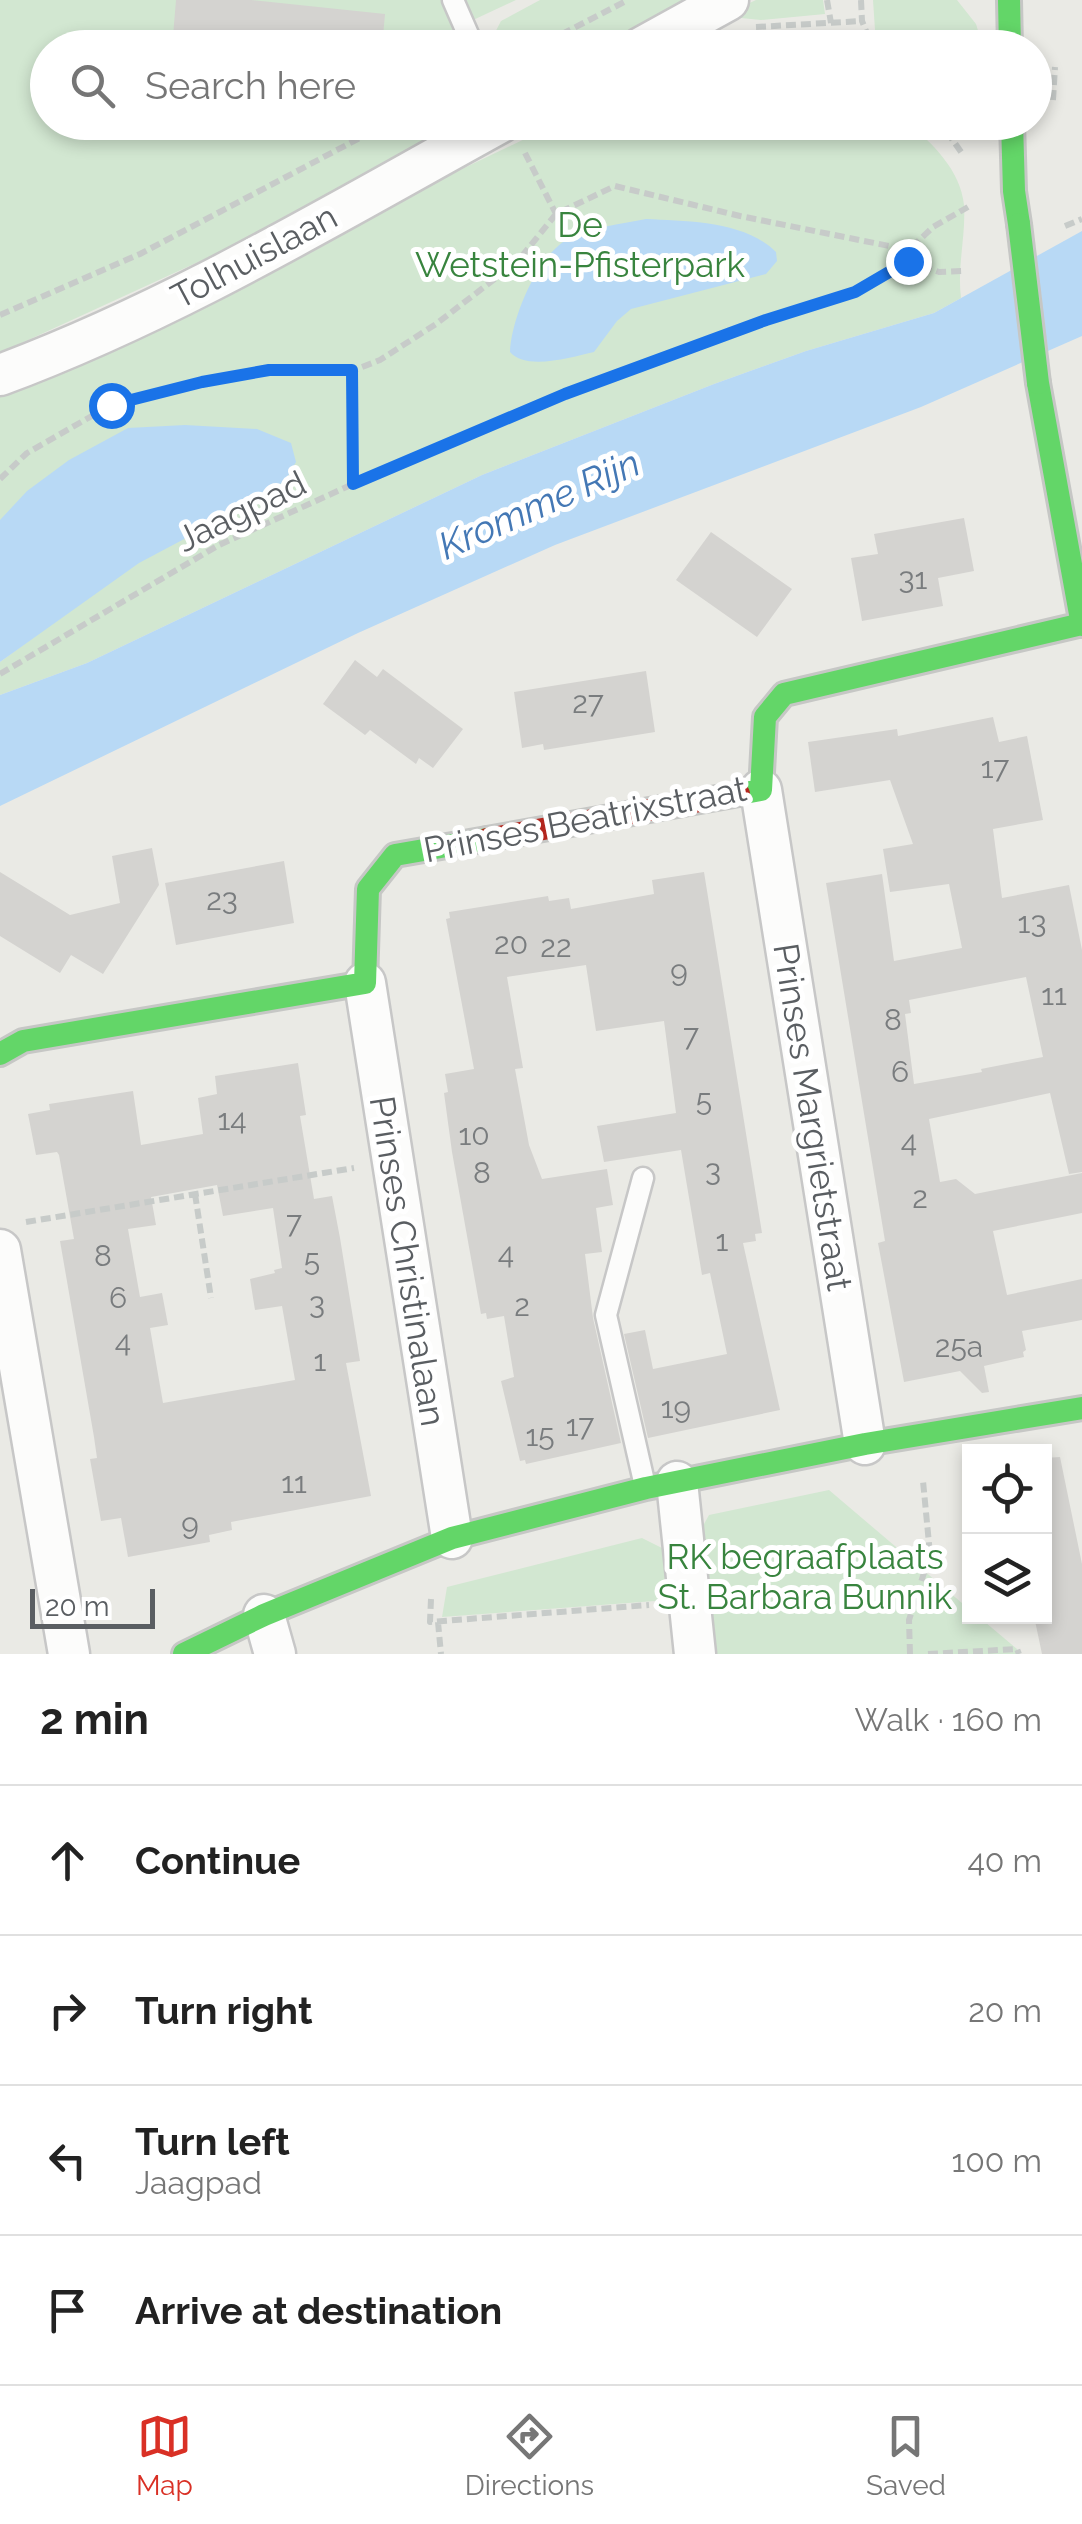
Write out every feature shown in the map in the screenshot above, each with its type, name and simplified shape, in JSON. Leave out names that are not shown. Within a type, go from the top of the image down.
[{"type":"street","points":[[674,30],[728,0]]},
{"type":"street","points":[[1009,0],[1010,30]]},
{"type":"street","name":"Tolhuislaan","points":[[0,375],[218,277],[490,140]]},
{"type":"street","points":[[1013,140],[1014,191],[1038,384],[1074,554],[1082,624]]},
{"type":"street","name":"Prinses Beatrixstraat","points":[[365,983],[368,889],[395,855],[762,790],[766,718],[784,694],[1082,624]]},
{"type":"street","name":"Prinses Margrietstraat","points":[[762,790],[865,1444]]},
{"type":"street","points":[[0,1054],[22,1042],[365,983]]},
{"type":"street","name":"Prinses Christinalaan","points":[[365,983],[440,1543]]},
{"type":"street","points":[[8,1237],[68,1654]]},
{"type":"street","points":[[184,1654],[264,1615],[440,1543],[662,1485],[865,1444],[1082,1408]]},
{"type":"street","points":[[662,1485],[689,1596],[695,1654]]},
{"type":"street","points":[[264,1615],[274,1654]]},
{"type":"lane","points":[[453,0],[466,30]]},
{"type":"lane","points":[[643,1178],[606,1314],[662,1485]]},
{"type":"path","points":[[570,30],[628,0]]},
{"type":"path","points":[[828,0],[831,23],[862,21]]},
{"type":"path","points":[[861,0],[866,30]]},
{"type":"path","points":[[0,315],[140,254],[356,140]]},
{"type":"path","points":[[515,140],[556,214]]},
{"type":"path","points":[[0,479],[27,454],[111,405],[269,370],[352,370],[380,360],[518,261],[556,214],[615,186],[909,250]]},
{"type":"path","points":[[964,272],[939,272],[908,261],[909,250],[934,227],[982,200]]},
{"type":"path","name":"Jaagpad","points":[[0,674],[219,545],[353,484],[565,394],[766,320],[855,292],[908,261]]},
{"type":"path","points":[[352,370],[353,484]]},
{"type":"path","points":[[8,1237],[194,1194],[370,1166]]},
{"type":"path","points":[[194,1194],[211,1298]]},
{"type":"path","points":[[910,1654],[909,1620],[930,1554],[928,1516]]},
{"type":"path","points":[[440,1543],[431,1576],[430,1622],[668,1604],[689,1596]]},
{"type":"path","points":[[438,1622],[441,1654]]},
{"type":"path","points":[[928,1654],[1017,1649],[1019,1654]]},
{"type":"green space","points":[[0,0],[516,0],[452,30],[30,30],[30,140],[442,140],[381,178],[0,353]]},
{"type":"green space","points":[[540,0],[700,0],[645,30],[496,30],[501,21]]},
{"type":"green space","points":[[756,0],[823,0],[825,14],[761,20],[731,17],[728,13]]},
{"type":"green space","points":[[873,0],[957,0],[978,30],[875,30]]},
{"type":"green space","name":"De Wetstein-Pfisterpark","points":[[522,140],[927,140],[944,158],[962,192],[961,298],[934,313],[806,351],[482,475],[87,663],[0,695],[0,662],[76,606],[0,640],[0,390]]},
{"type":"green space","name":"RK begraafplaats St. Barbara Bunnik","points":[[829,1490],[962,1603],[962,1624],[987,1624],[1019,1654],[711,1654],[699,1533],[709,1515]]},
{"type":"green space","points":[[642,1538],[664,1549],[668,1600],[442,1617],[447,1587]]},
{"type":"water","points":[[646,219],[732,228],[763,242],[776,252],[777,261],[766,274],[631,309],[594,352],[538,362],[517,358],[510,352],[515,322],[528,288],[558,246],[588,231]]},
{"type":"water","name":"Kromme Rijn","points":[[1082,231],[1082,336],[921,407],[555,545],[358,633],[0,806],[0,695],[87,663],[482,475],[806,351],[934,313]]},
{"type":"water","points":[[185,425],[257,429],[291,443],[296,462],[285,481],[139,563],[0,662],[0,520],[27,491],[69,460],[128,428]]},
{"type":"building","points":[[176,0],[251,0],[385,14],[384,30],[174,30]]},
{"type":"building","points":[[964,518],[974,571],[938,578],[943,606],[862,621],[851,558],[878,554],[874,534]]},
{"type":"building","points":[[711,532],[792,589],[757,637],[676,580]]},
{"type":"building","points":[[355,660],[377,677],[383,669],[463,729],[433,768],[419,758],[416,764],[370,730],[365,735],[323,704]]},
{"type":"building","points":[[646,671],[655,732],[544,750],[543,744],[522,748],[514,692]]},
{"type":"building","points":[[993,717],[999,742],[1027,736],[1043,820],[993,829],[1002,898],[1069,885],[1082,950],[1082,1172],[1069,1174],[1050,1093],[929,1119],[940,1182],[956,1179],[975,1194],[1082,1173],[1082,1213],[993,1231],[1007,1295],[1082,1279],[1082,1320],[1022,1331],[1024,1357],[984,1366],[989,1392],[982,1393],[960,1371],[904,1382],[878,1243],[885,1241],[826,883],[882,874],[894,961],[962,948],[949,884],[890,892],[883,849],[913,844],[890,780],[815,792],[808,742],[897,729],[898,736]],"holes":[[[1026,977],[1043,1057],[914,1084],[905,1014],[911,1013],[909,1000]]]},
{"type":"building","points":[[152,848],[159,885],[103,974],[71,955],[60,973],[0,936],[0,872],[70,915],[120,903],[112,856]]},
{"type":"building","points":[[284,861],[294,923],[176,945],[165,883]]},
{"type":"building","points":[[704,872],[762,1233],[755,1234],[756,1241],[743,1243],[780,1410],[648,1438],[624,1334],[645,1330],[653,1369],[727,1354],[710,1273],[702,1275],[681,1150],[604,1162],[597,1126],[676,1113],[664,1021],[596,1031],[586,965],[507,977],[523,1068],[515,1069],[529,1145],[542,1179],[607,1169],[613,1205],[596,1208],[602,1252],[585,1254],[593,1318],[621,1443],[526,1464],[525,1460],[520,1461],[501,1381],[514,1377],[504,1316],[487,1319],[486,1313],[481,1314],[452,1152],[445,1074],[474,1069],[446,919],[450,918],[449,912],[548,896],[549,901],[569,898],[571,909],[654,894],[652,880]]},
{"type":"building","points":[[298,1063],[306,1115],[300,1116],[314,1199],[332,1196],[340,1238],[360,1361],[346,1363],[371,1496],[231,1522],[232,1530],[209,1535],[210,1542],[128,1557],[121,1518],[101,1521],[90,1459],[97,1458],[60,1241],[74,1239],[59,1155],[36,1155],[28,1114],[50,1110],[49,1104],[133,1091],[141,1145],[203,1134],[198,1098],[217,1094],[215,1076]],"holes":[[[217,1185],[223,1216],[273,1208],[282,1268],[250,1279],[255,1310],[282,1306],[295,1380],[163,1403],[150,1328],[168,1325],[162,1293],[140,1297],[128,1229],[156,1225],[151,1197]]]},
{"type":"building","points":[[1060,1457],[1082,1564],[1082,1654],[1042,1654],[1036,1624],[1052,1624],[1052,1458]]},
{"type":"traffic: fast","points":[[1009,0],[1010,30]]},
{"type":"traffic: fast","points":[[1013,140],[1019,224]]},
{"type":"traffic: fast","points":[[1019,224],[1038,383]]},
{"type":"traffic: fast","points":[[1038,383],[1082,625]]},
{"type":"traffic: fast","points":[[739,794],[761,790],[765,717],[784,694],[1082,624]]},
{"type":"traffic: fast","points":[[0,1054],[23,1041],[365,983],[368,889],[395,855],[487,839]]},
{"type":"traffic: fast","points":[[184,1654],[264,1615],[452,1538],[646,1488],[865,1444],[1082,1408]]},
{"type":"traffic: jam","points":[[487,839],[739,794]]},
{"type":"route","points":[[111,405],[269,370],[352,370],[353,484],[565,394],[766,320],[855,292],[908,261]]}]
